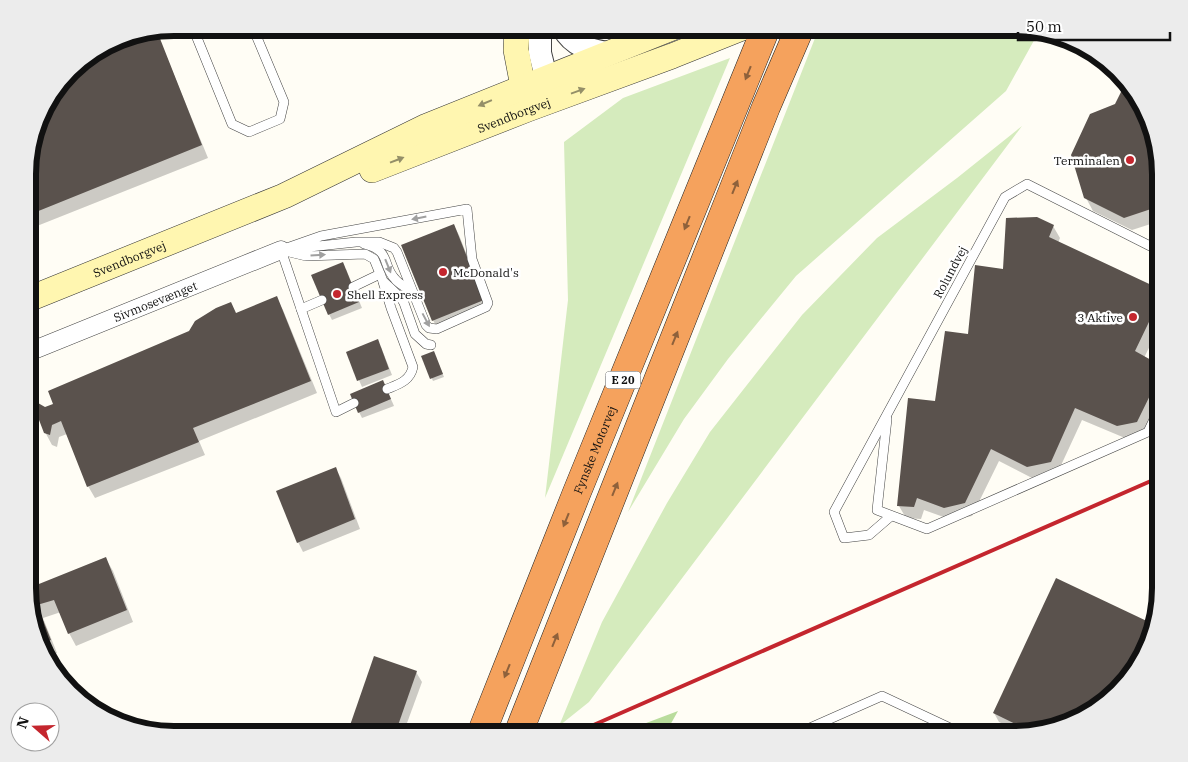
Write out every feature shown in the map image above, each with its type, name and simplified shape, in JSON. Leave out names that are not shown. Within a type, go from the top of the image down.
[{"type":"highway","name":"Fynske Motorvej","points":[[484,726],[763,36]]},
{"type":"highway","name":"E 20","points":[[521,726],[759,126],[797,36]]},
{"type":"main road","points":[[517,36],[516,50],[528,101]]},
{"type":"main road","name":"Svendborgvej","points":[[528,101],[546,78],[652,36]]},
{"type":"main road","name":"Svendborgvej","points":[[36,296],[284,196],[427,126],[528,101],[672,56],[722,36]]},
{"type":"street","points":[[540,36],[540,53],[546,78]]},
{"type":"street","points":[[569,36],[581,47],[608,53]]},
{"type":"street","name":"Sivmosevænget","points":[[36,349],[281,250]]},
{"type":"lane","points":[[196,36],[232,124],[249,132],[280,119],[284,102],[255,36]]},
{"type":"lane","name":"Rolundvej","points":[[891,516],[869,535],[844,538],[834,512],[1005,197],[1027,184],[1151,246]]},
{"type":"lane","points":[[467,209],[472,259],[488,303],[486,307],[434,329],[426,325],[398,252],[394,248],[379,242],[356,242],[281,250],[321,236],[467,209]]},
{"type":"lane","points":[[356,242],[368,245],[383,254],[395,280],[411,291],[416,298]]},
{"type":"lane","points":[[281,250],[306,256],[365,254],[374,259],[413,367],[411,374],[406,380],[387,389]]},
{"type":"lane","points":[[281,250],[336,412],[354,403]]},
{"type":"lane","points":[[353,287],[382,278]]},
{"type":"lane","points":[[382,278],[402,298],[415,334],[426,344],[431,345]]},
{"type":"lane","points":[[301,309],[322,300]]},
{"type":"lane","points":[[888,413],[877,510],[926,529],[1148,432],[1151,426]]},
{"type":"lane","points":[[816,725],[882,696],[944,725]]},
{"type":"green space","points":[[816,36],[1014,36],[1035,38],[1006,91],[796,276],[728,359],[684,419],[628,512]]},
{"type":"green space","points":[[730,58],[545,498],[568,300],[564,142],[623,98]]},
{"type":"green space","points":[[1022,126],[589,702],[559,726],[602,622],[667,503],[710,432],[802,315],[877,238]]},
{"type":"green space","points":[[678,711],[670,725],[640,725]]},
{"type":"building","points":[[159,37],[202,145],[36,212],[37,156],[47,121],[59,98],[70,83],[83,70],[113,50],[138,41]]},
{"type":"building","points":[[1122,89],[1141,121],[1147,138],[1151,165],[1151,209],[1124,218],[1084,198],[1071,155],[1090,114],[1115,104]]},
{"type":"building","points":[[1037,217],[1054,225],[1049,237],[1151,285],[1151,318],[1135,351],[1151,360],[1151,393],[1137,422],[1117,426],[1075,408],[1051,462],[1027,467],[991,449],[965,503],[944,508],[917,498],[914,507],[897,506],[908,398],[935,401],[945,331],[968,334],[975,265],[1003,269],[1006,218]]},
{"type":"building","name":"McDonald's","points":[[454,224],[484,300],[432,321],[401,245]]},
{"type":"building","name":"Shell Express","points":[[343,262],[359,302],[328,315],[311,275]]},
{"type":"building","points":[[277,296],[311,381],[193,428],[199,442],[87,487],[61,421],[52,425],[50,435],[44,433],[36,412],[38,403],[45,407],[53,404],[48,391],[189,331],[195,321],[216,308],[231,302],[236,313]]},
{"type":"building","points":[[378,339],[389,369],[357,381],[346,352]]},
{"type":"building","points":[[434,351],[443,374],[430,379],[421,356]]},
{"type":"building","points":[[383,380],[391,399],[358,413],[350,394]]},
{"type":"building","points":[[336,467],[355,519],[297,543],[276,491]]},
{"type":"building","points":[[106,557],[127,610],[68,634],[54,600],[37,605],[51,640],[47,642],[37,606],[36,585]]},
{"type":"building","points":[[1056,578],[1147,621],[1138,649],[1129,664],[1111,685],[1083,707],[1050,721],[1032,725],[1018,725],[993,713]]},
{"type":"building","points":[[374,656],[417,671],[398,726],[350,726]]},
{"type":"railway","points":[[592,726],[1151,481]]},
{"type":"place","name":"Terminalen","points":[[1130,160]]},
{"type":"place","name":"McDonald's","points":[[443,272]]},
{"type":"place","name":"Shell Express","points":[[337,294]]},
{"type":"place","name":"3 Aktive","points":[[1133,317]]}]
